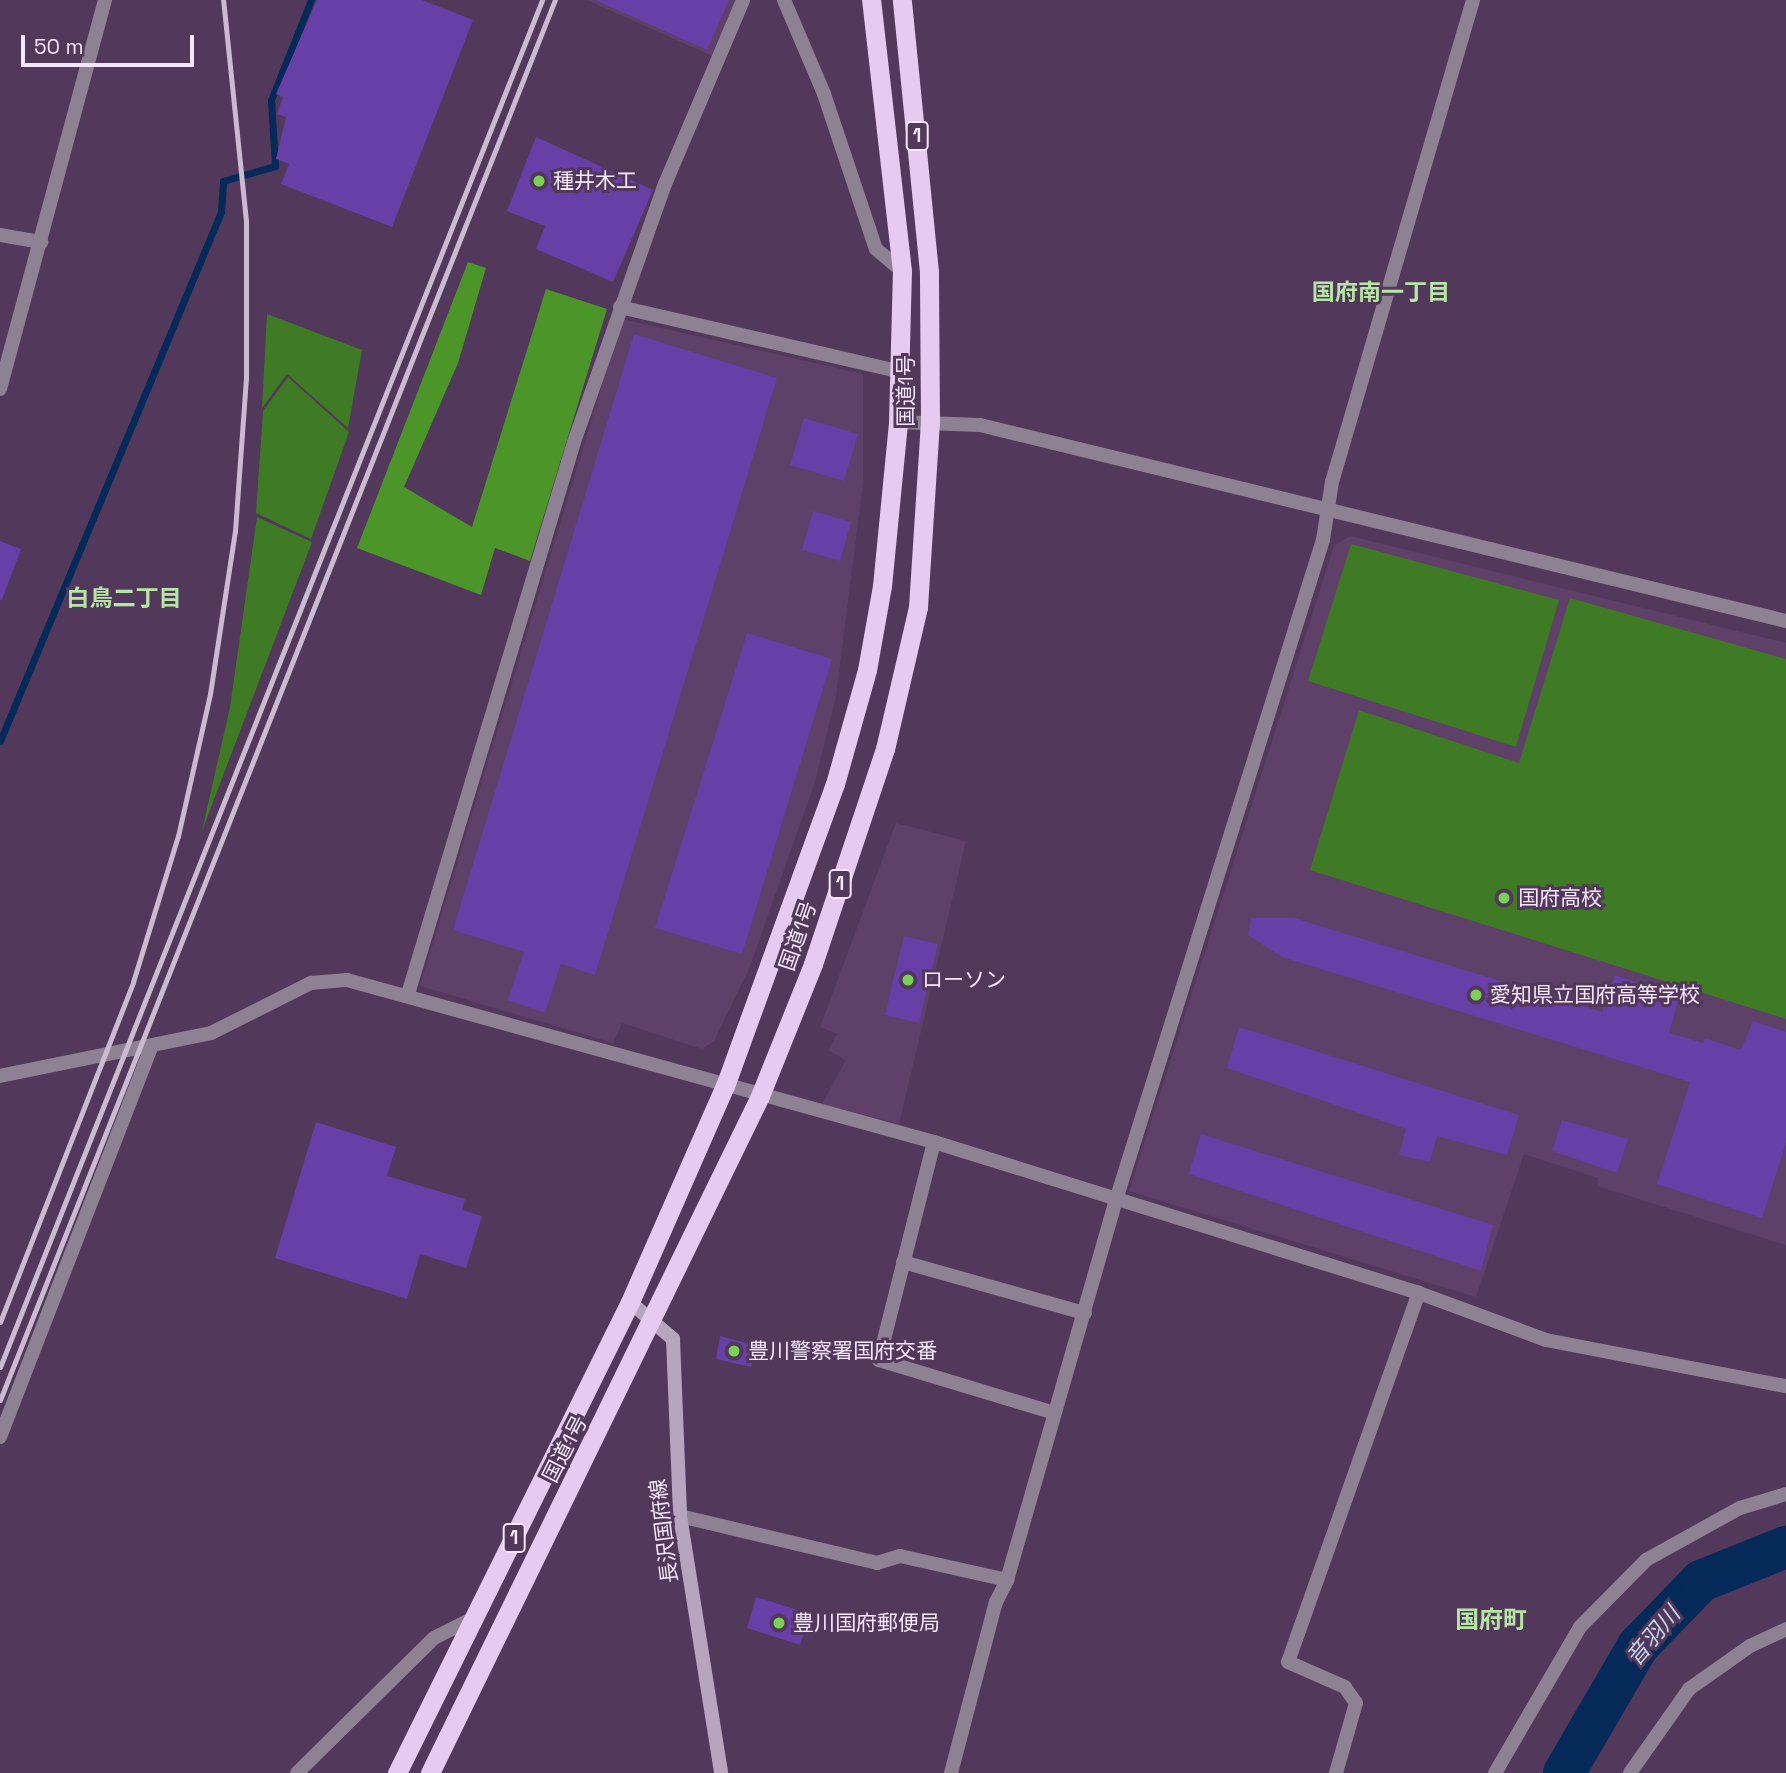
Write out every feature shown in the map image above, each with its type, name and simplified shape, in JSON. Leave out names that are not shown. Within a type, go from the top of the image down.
[{"type":"highway","name":"国道1号","points":[[397,1773],[630,1302],[725,1086],[835,784],[867,670],[882,586],[898,422],[902,271],[871,0]]},
{"type":"highway","name":"国道1号","points":[[430,1773],[655,1319],[760,1096],[813,964],[885,748],[918,607],[930,423],[929,272],[902,0]]},
{"type":"main road","name":"長沢国府線","points":[[630,1302],[655,1319],[673,1339],[680,1516],[721,1773]]},
{"type":"street","points":[[0,389],[106,0]]},
{"type":"street","points":[[408,994],[570,455],[665,184],[743,0]]},
{"type":"street","points":[[784,0],[824,94],[876,249],[902,271]]},
{"type":"street","points":[[951,1773],[996,1602],[1007,1580],[1116,1200],[1291,648],[1327,510],[1473,0]]},
{"type":"street","points":[[0,236],[41,242]]},
{"type":"street","points":[[620,307],[901,372]]},
{"type":"street","points":[[898,422],[980,425],[1786,621]]},
{"type":"street","points":[[0,1076],[88,1055],[151,1048],[211,1033],[311,983],[347,980],[408,994],[760,1096],[934,1142],[1419,1293],[1546,1340],[1786,1386]]},
{"type":"street","points":[[0,1437],[151,1048]]},
{"type":"street","points":[[934,1142],[878,1360],[1054,1413]]},
{"type":"street","points":[[903,1262],[1085,1313]]},
{"type":"street","points":[[1336,1773],[1356,1703],[1345,1687],[1288,1662],[1419,1293]]},
{"type":"street","points":[[1495,1773],[1580,1626],[1646,1560],[1740,1508],[1786,1494]]},
{"type":"street","points":[[680,1516],[877,1563],[900,1556],[1007,1580]]},
{"type":"street","points":[[297,1773],[435,1637],[474,1618]]},
{"type":"street","points":[[1630,1773],[1689,1689],[1750,1646],[1786,1629]]},
{"type":"shaded area","points":[[587,0],[736,0],[712,56]]},
{"type":"shaded area","points":[[622,319],[863,374],[863,483],[836,696],[815,782],[749,969],[714,1041],[702,1049],[622,1023],[613,1043],[420,986]]},
{"type":"shaded area","name":"国府高校","points":[[1350,536],[1786,643],[1786,1245],[1597,1186],[1598,1178],[1524,1154],[1476,1297],[1129,1191],[1334,546]]},
{"type":"shaded area","points":[[896,823],[966,841],[899,1124],[822,1104],[846,1060],[828,1050],[837,1034],[820,1027]]},
{"type":"green space","points":[[468,262],[486,268],[458,363],[404,487],[472,527],[546,289],[607,309],[530,561],[495,548],[481,595],[357,548]]},
{"type":"green space","points":[[267,314],[362,350],[348,428],[287,374],[262,408]]},
{"type":"green space","points":[[288,377],[349,432],[311,539],[256,513],[263,411]]},
{"type":"green space","points":[[257,517],[312,542],[202,831],[230,707]]},
{"type":"green space","points":[[1351,544],[1559,600],[1516,747],[1308,681]]},
{"type":"green space","points":[[1570,598],[1786,659],[1786,1019],[1310,870],[1359,710],[1519,763]]},
{"type":"building","points":[[317,0],[422,0],[473,20],[392,227],[281,184],[289,164],[276,159],[286,117],[277,114],[283,97],[276,94]]},
{"type":"building","points":[[595,0],[729,0],[707,50]]},
{"type":"building","points":[[536,137],[653,190],[613,282],[536,249],[545,226],[507,211]]},
{"type":"building","points":[[634,334],[777,378],[595,975],[561,964],[545,1013],[508,1000],[524,952],[453,930]]},
{"type":"building","points":[[804,418],[858,434],[844,481],[790,465]]},
{"type":"building","points":[[813,511],[851,522],[840,561],[802,550]]},
{"type":"building","points":[[0,541],[21,549],[2,600],[0,600]]},
{"type":"building","points":[[747,633],[832,659],[742,954],[655,928]]},
{"type":"building","points":[[1251,918],[1294,918],[1602,1012],[1615,975],[1679,998],[1669,1033],[1703,1043],[1705,1038],[1741,1050],[1753,1021],[1786,1032],[1786,1143],[1762,1218],[1657,1184],[1690,1082],[1282,957],[1248,935]]},
{"type":"building","points":[[904,936],[938,944],[919,1023],[885,1015]]},
{"type":"building","points":[[1239,1027],[1519,1115],[1507,1155],[1437,1136],[1430,1162],[1399,1155],[1406,1129],[1227,1068]]},
{"type":"building","points":[[1562,1120],[1628,1139],[1617,1173],[1552,1151]]},
{"type":"building","points":[[316,1122],[396,1147],[387,1176],[465,1199],[462,1210],[482,1216],[466,1268],[420,1254],[407,1299],[275,1258]]},
{"type":"building","points":[[1201,1134],[1493,1225],[1481,1271],[1189,1174]]},
{"type":"building","points":[[720,1336],[757,1346],[751,1367],[716,1359]]},
{"type":"building","points":[[756,1597],[811,1614],[800,1645],[747,1628]]},
{"type":"waterway","points":[[0,741],[221,212],[223,181],[275,166],[271,100],[311,0]]},
{"type":"waterway","name":"音羽川","points":[[1564,1773],[1638,1646],[1701,1581],[1786,1547]]},
{"type":"railway","points":[[0,1322],[133,982],[178,836],[210,694],[235,531],[246,378],[246,221],[223,0]]},
{"type":"railway","points":[[0,1367],[542,0]]},
{"type":"railway","points":[[0,1400],[555,0]]},
{"type":"place","name":"種井木工","points":[[539,181]]},
{"type":"place","name":"国府高校","points":[[1504,898]]},
{"type":"place","name":"ローソン","points":[[908,980]]},
{"type":"place","name":"愛知県立国府高等学校","points":[[1476,995]]},
{"type":"place","name":"豊川警察署国府交番","points":[[734,1351]]},
{"type":"place","name":"豊川国府郵便局","points":[[779,1623]]},
{"type":"district","name":"国府南一丁目","points":[[1381,292]]},
{"type":"district","name":"白鳥二丁目","points":[[124,598]]},
{"type":"district","name":"国府町","points":[[1491,1620]]}]
